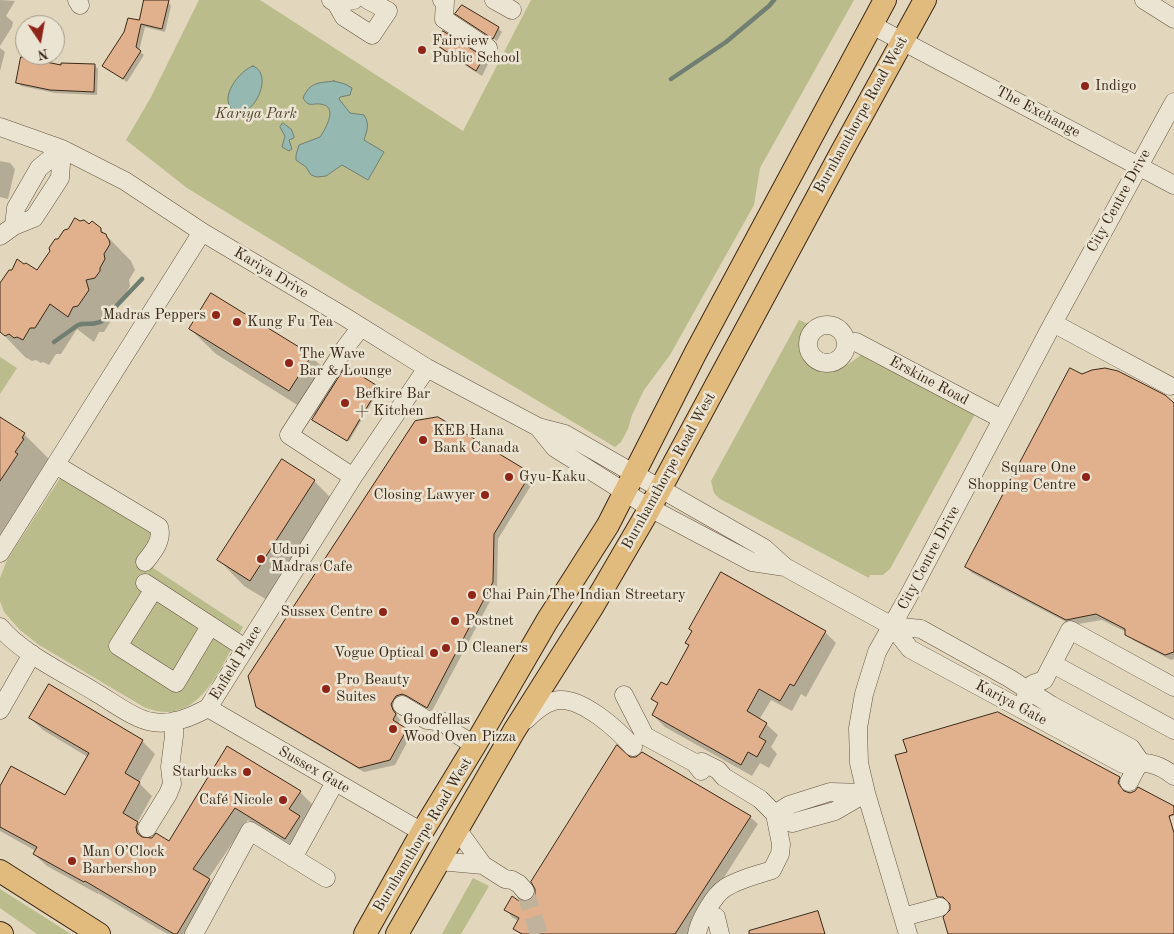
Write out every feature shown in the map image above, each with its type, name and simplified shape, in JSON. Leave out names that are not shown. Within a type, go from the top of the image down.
[{"type":"main road","name":"Burnhamthorpe Road West","points":[[364,934],[547,621],[608,525],[696,352],[885,0]]},
{"type":"main road","name":"Burnhamthorpe Road West","points":[[398,934],[514,731],[593,606],[655,498],[925,0]]},
{"type":"main road","points":[[0,871],[99,934]]},
{"type":"street","points":[[354,0],[334,2],[344,17],[372,35],[388,11],[368,0]]},
{"type":"street","points":[[444,0],[444,19],[488,48]]},
{"type":"street","points":[[494,0],[512,10]]},
{"type":"street","points":[[1144,0],[1174,19]]},
{"type":"street","name":"The Exchange","points":[[872,25],[1174,185]]},
{"type":"street","name":"City Centre Drive","points":[[905,926],[866,793],[859,762],[858,728],[864,694],[877,652],[1174,102]]},
{"type":"street","name":"Kariya Drive","points":[[0,127],[62,149],[125,181],[202,232],[361,326],[427,368],[538,427],[565,434],[629,483],[655,498]]},
{"type":"street","points":[[7,231],[24,192],[39,168],[62,149]]},
{"type":"street","points":[[7,231],[34,218],[52,192],[60,178],[62,149]]},
{"type":"street","points":[[0,554],[202,232]]},
{"type":"street","points":[[1053,323],[1170,386]]},
{"type":"street","points":[[353,477],[289,435],[361,326]]},
{"type":"street","name":"Erskine Road","points":[[851,343],[1002,419]]},
{"type":"street","name":"Enfield Place","points":[[0,627],[7,635],[32,654],[132,714],[152,722],[174,722],[192,717],[208,708],[353,477],[427,368]]},
{"type":"street","points":[[56,464],[160,527],[161,533],[156,547],[145,562]]},
{"type":"street","name":"Kariya Gate","points":[[655,498],[752,562],[785,567],[892,626],[921,630],[1008,678],[1051,705],[1131,748],[1140,761]]},
{"type":"street","points":[[210,626],[176,683],[118,646],[149,586],[245,648]]},
{"type":"street","name":"Kariya Gate","points":[[892,626],[910,649],[1123,764],[1140,761],[1161,768],[1174,776]]},
{"type":"street","points":[[1020,708],[1033,684],[1044,680],[1070,630],[1174,687]]},
{"type":"street","points":[[0,710],[32,654]]},
{"type":"street","points":[[1053,664],[1174,730]]},
{"type":"street","points":[[624,695],[645,736],[695,763],[702,762],[718,770],[724,777],[760,799],[775,814],[792,823],[835,811],[866,793]]},
{"type":"street","points":[[514,731],[538,709],[560,700],[573,702],[585,708],[619,731],[633,747]]},
{"type":"street","points":[[402,705],[428,720],[445,722],[453,732],[475,746]]},
{"type":"street","name":"Sussex Gate","points":[[208,708],[422,832]]},
{"type":"street","points":[[147,828],[172,784],[170,767],[174,722]]},
{"type":"street","points":[[1129,782],[1140,761]]},
{"type":"street","points":[[293,858],[335,782]]},
{"type":"street","points":[[697,934],[698,925],[715,920],[724,889],[772,870],[780,854],[781,844],[775,814]]},
{"type":"street","points":[[457,829],[483,865],[505,879]]},
{"type":"street","points":[[194,934],[250,831],[326,878]]},
{"type":"street","points":[[439,861],[483,865]]},
{"type":"street","points":[[905,926],[940,907]]},
{"type":"green space","name":"Kariya Park","points":[[199,0],[260,0],[463,131],[531,0],[854,0],[760,168],[754,205],[670,355],[644,390],[632,415],[628,429],[621,442],[615,447],[187,188],[126,140],[151,97]]},
{"type":"green space","points":[[799,320],[813,326],[810,352],[815,363],[820,367],[827,369],[841,368],[863,354],[974,411],[974,416],[890,569],[883,575],[870,575],[869,578],[720,499],[714,493],[711,481]]},
{"type":"green space","points":[[0,357],[17,368],[0,394]]},
{"type":"green space","points":[[68,466],[165,529],[147,564],[243,627],[217,675],[206,690],[194,702],[180,710],[163,712],[144,707],[39,645],[20,630],[4,612],[0,601],[0,578],[7,560]]},
{"type":"green space","points":[[473,878],[489,886],[461,934],[442,934]]},
{"type":"green space","points":[[0,889],[71,934],[37,934],[0,908]]},
{"type":"water","points":[[253,66],[259,71],[262,78],[262,87],[258,96],[247,110],[240,112],[233,110],[229,105],[228,99],[232,85],[242,73]]},
{"type":"water","points":[[334,81],[352,88],[350,95],[340,97],[339,99],[350,113],[364,115],[367,130],[364,140],[384,152],[368,180],[342,165],[326,176],[317,177],[311,175],[306,167],[296,160],[299,145],[320,137],[328,123],[330,113],[326,106],[309,104],[303,98],[315,84]]},
{"type":"water","points":[[283,123],[291,129],[294,136],[294,138],[289,140],[292,149],[289,151],[282,147],[285,136],[280,127]]},
{"type":"building","points":[[144,0],[169,0],[162,29],[141,24],[136,47],[141,51],[123,79],[102,66],[124,32],[128,18],[139,20]]},
{"type":"building","points":[[462,5],[499,27],[493,39],[455,14]]},
{"type":"building","points":[[443,31],[484,57],[476,71],[435,44]]},
{"type":"building","points":[[95,64],[94,92],[50,90],[16,83],[19,65]]},
{"type":"building","points":[[75,218],[80,221],[84,220],[89,224],[92,221],[101,228],[101,232],[106,234],[110,244],[104,254],[105,259],[100,271],[95,278],[86,280],[89,290],[78,306],[73,307],[68,317],[50,304],[35,328],[30,328],[23,340],[17,337],[14,338],[9,334],[5,336],[0,332],[0,283],[9,270],[12,270],[17,259],[37,270],[50,251],[49,248],[55,239],[58,239],[64,230],[68,229]]},
{"type":"building","points":[[211,293],[312,355],[289,391],[189,329]]},
{"type":"building","name":"Befkire Bar + Kitchen","points":[[346,366],[379,387],[347,441],[312,420]]},
{"type":"building","points":[[1070,368],[1082,374],[1105,368],[1118,371],[1165,395],[1174,403],[1174,652],[1165,655],[1125,635],[1125,629],[1096,614],[1066,620],[965,567]]},
{"type":"building","points":[[0,417],[25,433],[22,438],[24,439],[15,452],[18,454],[0,481]]},
{"type":"building","name":"Sussex Centre","points":[[438,417],[531,473],[494,534],[493,582],[427,708],[402,694],[396,696],[391,704],[396,714],[393,720],[407,729],[390,760],[359,768],[256,707],[248,676],[415,421]]},
{"type":"building","points":[[282,459],[315,480],[250,581],[217,560]]},
{"type":"building","points":[[721,572],[826,631],[794,686],[790,684],[780,701],[759,689],[747,711],[767,723],[759,737],[766,741],[757,757],[748,752],[741,765],[652,715],[658,703],[651,699],[661,682],[667,685],[689,645],[685,643],[692,631],[689,629]]},
{"type":"building","points":[[49,684],[143,740],[125,773],[140,782],[123,813],[138,822],[136,827],[137,833],[142,837],[152,838],[156,833],[169,841],[227,746],[301,791],[289,809],[300,816],[285,839],[235,808],[193,869],[210,879],[177,934],[174,934],[85,881],[33,854],[37,847],[0,827],[0,786],[11,766],[65,795],[89,753],[29,718]]},
{"type":"building","points":[[998,712],[1120,777],[1118,783],[1124,791],[1130,793],[1138,787],[1174,806],[1174,814],[1169,816],[1174,833],[1174,934],[948,934],[943,917],[950,910],[950,904],[943,897],[937,897],[895,755],[907,752],[903,740]]},
{"type":"building","points":[[617,745],[630,757],[636,757],[642,752],[751,816],[675,934],[522,934],[513,929],[519,918],[504,910],[512,896],[519,901],[526,901],[532,899],[535,895],[535,889],[531,882]]},
{"type":"building","points":[[818,911],[825,934],[749,934],[749,931]]},
{"type":"waterway","points":[[671,79],[726,42],[774,0]]},
{"type":"waterway","points":[[54,342],[78,325],[102,321],[142,279]]},
{"type":"tunnel","points":[[525,891],[539,934]]},
{"type":"place","name":"Fairview Public School","points":[[422,50]]},
{"type":"place","name":"Indigo","points":[[1085,86]]},
{"type":"place","name":"Madras Peppers","points":[[216,315]]},
{"type":"place","name":"Kung Fu Tea","points":[[237,322]]},
{"type":"place","name":"The Wave Bar & Lounge","points":[[289,363]]},
{"type":"place","name":"Befkire Bar + Kitchen","points":[[345,403]]},
{"type":"place","name":"KEB Hana Bank Canada","points":[[423,440]]},
{"type":"place","name":"Gyu-Kaku","points":[[509,477]]},
{"type":"place","name":"Square One Shopping Centre","points":[[1086,477]]},
{"type":"place","name":"Closing Lawyer","points":[[485,495]]},
{"type":"place","name":"Udupi Madras Cafe","points":[[261,559]]},
{"type":"place","name":"Chai Pain The Indian Streetary","points":[[472,595]]},
{"type":"place","name":"Sussex Centre","points":[[383,612]]},
{"type":"place","name":"Postnet","points":[[455,621]]},
{"type":"place","name":"D Cleaners","points":[[446,648]]},
{"type":"place","name":"Vogue Optical","points":[[434,653]]},
{"type":"place","name":"Pro Beauty Suites","points":[[326,689]]},
{"type":"place","name":"Goodfellas Wood Oven Pizza","points":[[393,729]]},
{"type":"place","name":"Starbucks","points":[[247,772]]},
{"type":"place","name":"Café Nicole","points":[[283,800]]},
{"type":"place","name":"Man O’Clock Barbershop","points":[[72,861]]}]
